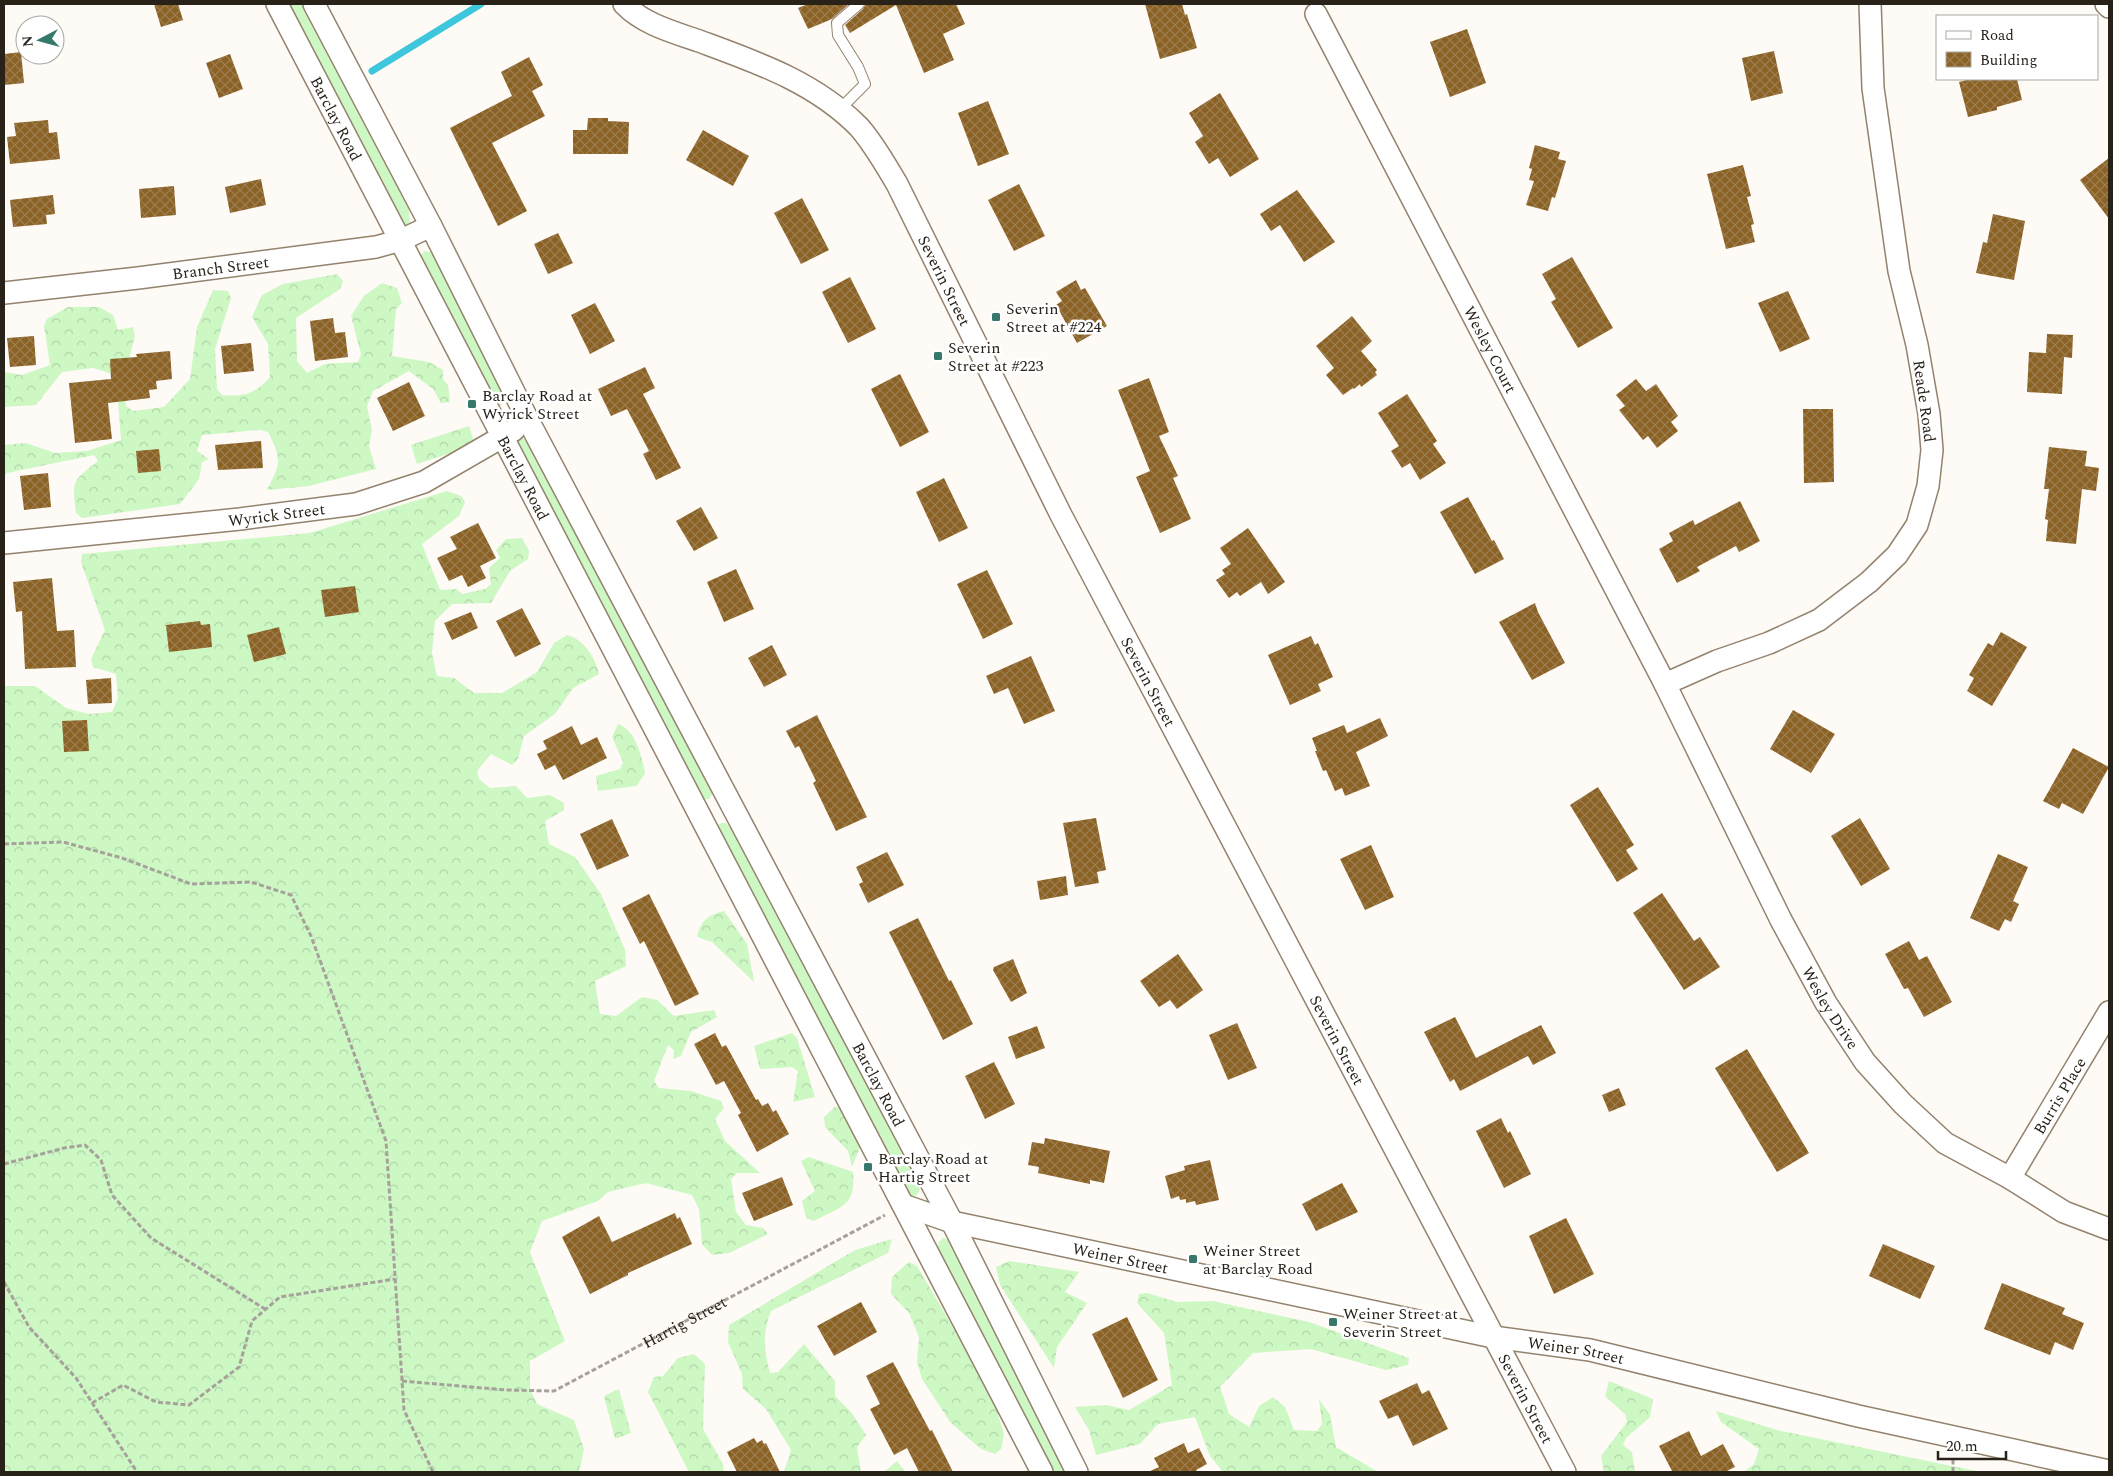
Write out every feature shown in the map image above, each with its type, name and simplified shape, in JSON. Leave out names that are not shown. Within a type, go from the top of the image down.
[{"type":"street","name":"Barclay Road","points":[[277,4],[1042,1472]]},
{"type":"street","name":"Barclay Road","points":[[314,4],[431,226],[529,422],[952,1222],[1077,1472]]},
{"type":"street","name":"Severin Street","points":[[624,4],[639,16],[657,26],[759,63],[813,90],[840,109],[860,128],[879,154],[896,184],[1061,515],[1565,1472]]},
{"type":"street","name":"Reade Road","points":[[1665,684],[1716,661],[1769,643],[1819,620],[1870,582],[1897,555],[1917,525],[1928,486],[1932,450],[1930,414],[1899,271],[1873,88],[1870,4]]},
{"type":"street","points":[[2106,4],[2109,7]]},
{"type":"street","name":"Wesley Court","points":[[1316,14],[1665,684]]},
{"type":"street","name":"Branch Street","points":[[4,293],[138,278],[367,248],[401,240],[431,226]]},
{"type":"street","name":"Wyrick Street","points":[[4,543],[240,519],[356,504],[424,482],[529,422]]},
{"type":"street","name":"Wesley Drive","points":[[1665,684],[1781,920],[1826,1002],[1865,1062],[1903,1104],[1945,1143],[2010,1178],[2064,1212],[2109,1229]]},
{"type":"street","points":[[702,818],[731,803]]},
{"type":"street","name":"Burris Place","points":[[2010,1178],[2109,1012]]},
{"type":"street","points":[[903,1205],[952,1222]]},
{"type":"street","name":"Weiner Street","points":[[952,1222],[1493,1337],[1590,1350],[1858,1416],[2109,1471]]},
{"type":"lane","points":[[840,109],[865,84],[858,67],[838,34],[837,22],[859,4]]},
{"type":"path","points":[[4,844],[63,842],[122,858],[192,884],[251,882],[291,895],[312,936],[386,1141],[404,1410],[433,1472]]},
{"type":"path","points":[[4,1164],[64,1148],[85,1145],[101,1160],[112,1195],[151,1238],[265,1310]]},
{"type":"path","name":"Hartig Street","points":[[402,1381],[506,1390],[554,1391],[903,1205]]},
{"type":"path","points":[[92,1402],[123,1385],[156,1402],[188,1405],[239,1367],[252,1321],[280,1297],[394,1279]]},
{"type":"path","points":[[4,1282],[29,1328],[76,1378],[137,1472]]},
{"type":"green space","points":[[287,4],[307,4],[408,203],[410,222],[406,225],[402,224]]},
{"type":"green space","points":[[425,251],[433,253],[506,399],[502,405],[497,406],[420,256]]},
{"type":"green space","points":[[337,274],[343,281],[340,289],[296,318],[297,361],[307,373],[325,364],[358,362],[361,354],[351,316],[364,296],[382,283],[397,288],[402,303],[396,309],[392,356],[429,362],[443,370],[443,379],[448,385],[450,402],[441,403],[433,389],[409,371],[373,391],[367,406],[372,430],[369,446],[376,469],[309,486],[267,490],[278,461],[276,449],[268,432],[260,430],[202,435],[197,451],[209,459],[202,462],[199,479],[180,504],[82,518],[76,513],[74,487],[83,473],[98,461],[94,455],[7,473],[4,476],[4,445],[26,443],[55,453],[87,451],[121,440],[116,375],[93,368],[62,372],[36,405],[4,407],[4,372],[22,375],[50,365],[44,326],[47,319],[68,307],[99,307],[113,315],[118,330],[133,327],[135,336],[123,382],[126,406],[133,411],[164,407],[190,379],[197,327],[213,290],[228,291],[231,298],[215,349],[217,389],[222,395],[243,395],[254,391],[270,377],[268,344],[252,317],[262,295],[283,284]]},
{"type":"green space","points":[[469,426],[475,445],[417,464],[411,445]]},
{"type":"green space","points":[[520,439],[530,440],[713,793],[709,799],[702,800],[516,443]]},
{"type":"green space","points":[[447,491],[461,496],[465,502],[459,516],[422,544],[440,590],[456,589],[462,594],[485,589],[491,584],[489,568],[500,558],[496,550],[506,539],[522,538],[529,551],[528,559],[510,571],[491,603],[452,604],[435,621],[432,653],[437,676],[454,678],[474,693],[502,693],[537,672],[554,643],[567,635],[584,645],[595,662],[599,674],[573,688],[555,714],[524,736],[518,759],[512,765],[491,754],[477,771],[479,779],[490,788],[516,786],[527,798],[550,795],[564,803],[564,810],[545,821],[549,844],[575,857],[601,894],[625,950],[626,966],[595,981],[600,1014],[616,1016],[642,997],[657,1000],[674,1016],[714,1010],[717,1017],[691,1032],[681,1056],[673,1059],[674,1050],[668,1045],[654,1081],[659,1088],[691,1091],[721,1101],[724,1108],[715,1119],[725,1141],[760,1173],[737,1173],[731,1179],[736,1212],[746,1225],[763,1228],[768,1234],[729,1253],[712,1255],[702,1244],[699,1209],[692,1195],[646,1183],[608,1192],[598,1201],[542,1221],[530,1252],[565,1341],[530,1361],[530,1389],[537,1404],[574,1420],[584,1449],[579,1472],[4,1472],[4,686],[35,686],[66,708],[89,714],[112,712],[118,698],[116,674],[93,667],[91,659],[105,630],[81,562],[82,554],[310,533]]},
{"type":"green space","points":[[618,724],[624,727],[634,738],[640,752],[645,774],[636,786],[598,791],[596,776],[620,769],[623,762],[612,737]]},
{"type":"green space","points":[[721,823],[726,823],[733,831],[919,1181],[920,1190],[917,1195],[910,1197],[717,826]]},
{"type":"green space","points":[[724,911],[747,944],[754,982],[712,942],[697,937],[706,919]]},
{"type":"green space","points":[[792,1033],[797,1038],[815,1097],[793,1102],[798,1071],[792,1067],[760,1069],[754,1046]]},
{"type":"green space","points":[[836,1106],[842,1111],[860,1147],[852,1167],[848,1151],[825,1127],[824,1117]]},
{"type":"green space","points":[[809,1157],[853,1172],[852,1192],[849,1199],[839,1208],[814,1221],[806,1218],[802,1201],[815,1191],[801,1161]]},
{"type":"green space","points":[[943,1238],[950,1240],[1070,1472],[1050,1472],[937,1249],[939,1242]]},
{"type":"green space","points":[[892,1239],[888,1253],[771,1311],[765,1335],[766,1357],[770,1373],[778,1372],[804,1344],[835,1381],[835,1396],[851,1412],[866,1435],[857,1447],[861,1472],[784,1472],[791,1450],[766,1409],[743,1389],[742,1374],[728,1342],[729,1325],[855,1250]]},
{"type":"green space","points":[[1009,1261],[1079,1272],[1065,1292],[1087,1303],[1057,1347],[1054,1368],[1000,1285],[996,1267]]},
{"type":"green space","points":[[909,1262],[917,1266],[991,1392],[1004,1434],[1001,1449],[995,1454],[981,1449],[950,1422],[922,1379],[917,1362],[919,1337],[909,1313],[891,1294],[892,1277]]},
{"type":"green space","points":[[1147,1293],[1177,1302],[1213,1301],[1309,1322],[1409,1358],[1408,1365],[1386,1370],[1311,1349],[1253,1353],[1220,1387],[1229,1414],[1249,1427],[1259,1406],[1273,1397],[1285,1407],[1294,1430],[1317,1431],[1322,1424],[1319,1399],[1330,1415],[1336,1447],[1378,1472],[1223,1472],[1210,1456],[1195,1417],[1158,1424],[1140,1444],[1096,1455],[1089,1430],[1075,1407],[1106,1405],[1129,1410],[1172,1385],[1164,1333],[1137,1303],[1139,1294]]},
{"type":"green space","points":[[694,1354],[705,1364],[703,1429],[723,1464],[724,1472],[689,1472],[648,1392],[654,1377],[663,1376],[678,1358]]},
{"type":"green space","points":[[1609,1381],[1653,1399],[1650,1417],[1626,1438],[1623,1445],[1632,1452],[1635,1472],[1604,1472],[1601,1456],[1627,1422],[1625,1414],[1605,1396]]},
{"type":"green space","points":[[619,1389],[631,1433],[615,1439],[604,1396]]},
{"type":"green space","points":[[1716,1411],[1777,1430],[1981,1472],[1744,1472],[1754,1464],[1759,1449],[1721,1422]]},
{"type":"green space","points":[[897,1461],[905,1472],[884,1472]]},
{"type":"building","points":[[154,4],[178,4],[183,20],[161,27]]},
{"type":"building","points":[[808,4],[849,4],[832,19],[808,29],[798,8]]},
{"type":"building","points":[[866,4],[956,4],[965,24],[943,34],[954,60],[924,73],[896,5],[850,33],[845,25]]},
{"type":"building","points":[[1145,4],[1182,4],[1185,15],[1187,14],[1197,48],[1160,59]]},
{"type":"building","points":[[1467,29],[1486,83],[1450,97],[1430,42]]},
{"type":"building","points":[[1774,51],[1783,93],[1751,101],[1742,58]]},
{"type":"building","points":[[15,53],[15,65],[22,65],[24,83],[4,85],[4,54]]},
{"type":"building","points":[[230,54],[243,89],[219,98],[206,63]]},
{"type":"building","points":[[529,57],[543,85],[532,91],[545,116],[492,143],[527,211],[498,226],[450,128],[512,96],[501,72]]},
{"type":"building","points":[[1967,80],[2017,80],[2022,100],[1997,107],[1997,110],[1968,117],[1959,82]]},
{"type":"building","points":[[1220,93],[1259,159],[1230,177],[1218,158],[1209,164],[1195,142],[1203,136],[1189,113]]},
{"type":"building","points":[[988,101],[1009,154],[978,166],[958,113]]},
{"type":"building","points":[[588,118],[608,118],[608,121],[629,122],[628,154],[573,154],[573,130],[587,130]]},
{"type":"building","points":[[48,120],[49,133],[57,132],[60,159],[10,164],[7,137],[16,136],[14,123]]},
{"type":"building","points":[[703,130],[749,156],[733,186],[686,160]]},
{"type":"building","points":[[1535,145],[1560,152],[1558,159],[1566,161],[1555,198],[1552,197],[1548,211],[1526,205],[1534,181],[1529,180],[1532,169],[1529,168]]},
{"type":"building","points":[[2109,158],[2109,219],[2080,180]]},
{"type":"building","points":[[1743,165],[1751,196],[1747,197],[1754,224],[1751,225],[1755,242],[1726,249],[1707,174]]},
{"type":"building","points":[[261,179],[266,205],[230,213],[225,187]]},
{"type":"building","points":[[1019,184],[1045,236],[1014,251],[988,200]]},
{"type":"building","points":[[174,186],[176,215],[141,218],[139,189]]},
{"type":"building","points":[[1297,190],[1335,242],[1304,262],[1280,225],[1271,231],[1260,214]]},
{"type":"building","points":[[53,195],[55,214],[46,215],[47,224],[13,227],[10,200]]},
{"type":"building","points":[[802,198],[829,250],[801,264],[774,213]]},
{"type":"building","points":[[1993,214],[2025,221],[2014,280],[1976,273],[1983,242],[1987,243]]},
{"type":"building","points":[[558,233],[573,263],[548,274],[534,244]]},
{"type":"building","points":[[1572,257],[1613,328],[1578,348],[1551,302],[1556,299],[1542,274]]},
{"type":"building","points":[[850,277],[876,329],[848,343],[822,292]]},
{"type":"building","points":[[1076,280],[1081,290],[1085,288],[1107,326],[1077,343],[1056,305],[1062,301],[1056,292]]},
{"type":"building","points":[[1788,291],[1810,339],[1780,352],[1758,303]]},
{"type":"building","points":[[595,303],[615,341],[590,354],[571,315]]},
{"type":"building","points":[[1352,316],[1372,341],[1361,351],[1377,370],[1375,372],[1377,375],[1361,387],[1360,384],[1343,395],[1326,375],[1334,368],[1316,346]]},
{"type":"building","points":[[333,318],[335,333],[345,332],[348,357],[315,361],[310,321]]},
{"type":"building","points":[[2047,334],[2073,335],[2072,358],[2064,357],[2062,394],[2027,392],[2029,352],[2046,353]]},
{"type":"building","points":[[34,336],[36,365],[10,367],[7,338]]},
{"type":"building","points":[[251,343],[254,371],[224,374],[221,346]]},
{"type":"building","points":[[170,351],[172,379],[156,381],[157,389],[149,390],[150,398],[108,403],[112,439],[75,443],[69,383],[111,379],[110,359],[137,357],[136,354]]},
{"type":"building","points":[[645,367],[655,388],[643,394],[681,468],[656,480],[643,454],[649,451],[627,409],[611,416],[598,389]]},
{"type":"building","points":[[900,374],[929,432],[900,447],[871,389]]},
{"type":"building","points":[[1149,378],[1169,432],[1159,436],[1178,476],[1173,478],[1191,519],[1160,533],[1136,477],[1150,471],[1118,390]]},
{"type":"building","points":[[1636,379],[1646,391],[1656,384],[1678,416],[1671,422],[1678,431],[1657,448],[1648,436],[1643,440],[1619,410],[1625,406],[1616,395]]},
{"type":"building","points":[[409,382],[425,416],[393,431],[377,398]]},
{"type":"building","points":[[1407,394],[1437,441],[1433,444],[1446,463],[1420,480],[1410,463],[1402,468],[1391,451],[1399,446],[1378,413]]},
{"type":"building","points":[[1803,409],[1833,409],[1834,482],[1804,483]]},
{"type":"building","points":[[261,441],[263,468],[218,470],[215,445]]},
{"type":"building","points":[[2049,447],[2087,451],[2085,466],[2099,468],[2096,491],[2082,489],[2076,544],[2046,541],[2048,520],[2045,519],[2049,489],[2044,489]]},
{"type":"building","points":[[159,449],[161,471],[138,473],[136,451]]},
{"type":"building","points":[[48,473],[51,507],[24,510],[20,476]]},
{"type":"building","points":[[944,478],[968,528],[939,542],[916,492]]},
{"type":"building","points":[[1468,497],[1504,559],[1475,574],[1440,512]]},
{"type":"building","points":[[1740,501],[1760,541],[1739,552],[1736,546],[1697,567],[1700,571],[1677,583],[1659,549],[1673,541],[1669,533],[1693,520],[1695,525]]},
{"type":"building","points":[[701,507],[718,538],[694,551],[676,521]]},
{"type":"building","points":[[478,523],[496,558],[480,566],[486,578],[468,587],[462,575],[449,581],[437,558],[457,549],[450,537]]},
{"type":"building","points":[[1248,528],[1285,582],[1268,594],[1261,582],[1240,596],[1237,592],[1229,598],[1216,580],[1225,574],[1222,570],[1231,564],[1220,548]]},
{"type":"building","points":[[736,569],[754,609],[724,622],[707,582]]},
{"type":"building","points":[[987,570],[1013,624],[983,639],[957,584]]},
{"type":"building","points":[[52,578],[57,631],[74,630],[76,667],[25,669],[22,611],[16,612],[13,582]]},
{"type":"building","points":[[355,586],[359,612],[325,617],[321,590]]},
{"type":"building","points":[[1535,603],[1565,663],[1532,680],[1499,622]]},
{"type":"building","points":[[522,608],[541,644],[515,657],[496,621]]},
{"type":"building","points":[[471,612],[478,628],[452,640],[444,623]]},
{"type":"building","points":[[200,621],[201,625],[210,624],[212,647],[169,652],[166,625]]},
{"type":"building","points":[[279,627],[286,654],[254,662],[247,635]]},
{"type":"building","points":[[2001,632],[2027,647],[1992,706],[1967,691],[1974,678],[1969,675],[1988,643],[1993,646]]},
{"type":"building","points":[[1311,636],[1315,645],[1318,643],[1333,677],[1318,684],[1321,691],[1290,705],[1268,655]]},
{"type":"building","points":[[772,645],[787,675],[764,687],[748,658]]},
{"type":"building","points":[[1031,656],[1055,711],[1024,724],[1008,688],[994,694],[986,676]]},
{"type":"building","points":[[111,678],[112,703],[88,704],[86,680]]},
{"type":"building","points":[[1793,710],[1835,734],[1811,773],[1770,749]]},
{"type":"building","points":[[817,715],[867,817],[836,831],[813,783],[816,781],[799,746],[795,748],[786,731]]},
{"type":"building","points":[[1380,718],[1388,736],[1356,752],[1370,786],[1345,796],[1342,788],[1335,791],[1326,770],[1323,771],[1312,738],[1344,725],[1347,733]]},
{"type":"building","points":[[87,720],[89,751],[64,752],[62,721]]},
{"type":"building","points":[[572,726],[581,745],[597,737],[607,758],[563,780],[555,765],[545,770],[537,754],[547,749],[543,741]]},
{"type":"building","points":[[2073,748],[2109,767],[2083,814],[2062,803],[2059,809],[2043,801]]},
{"type":"building","points":[[1598,787],[1634,845],[1626,850],[1638,869],[1617,882],[1570,805]]},
{"type":"building","points":[[1096,818],[1106,870],[1097,872],[1099,883],[1075,887],[1063,823]]},
{"type":"building","points":[[1860,818],[1890,869],[1861,886],[1831,836]]},
{"type":"building","points":[[612,819],[629,856],[597,870],[580,834]]},
{"type":"building","points":[[1371,845],[1394,897],[1365,910],[1340,859]]},
{"type":"building","points":[[887,852],[904,885],[868,903],[859,884],[863,882],[856,867]]},
{"type":"building","points":[[1998,854],[2028,867],[2013,901],[2019,904],[2011,922],[2005,919],[1999,931],[1970,918]]},
{"type":"building","points":[[1066,876],[1068,895],[1040,900],[1037,881]]},
{"type":"building","points":[[1662,893],[1694,941],[1700,937],[1720,967],[1684,990],[1633,913]]},
{"type":"building","points":[[649,894],[699,994],[675,1006],[644,941],[640,944],[622,908]]},
{"type":"building","points":[[918,918],[973,1024],[943,1040],[889,932]]},
{"type":"building","points":[[1909,941],[1919,960],[1927,956],[1952,1002],[1924,1017],[1908,988],[1904,989],[1885,954]]},
{"type":"building","points":[[1178,954],[1203,990],[1177,1009],[1170,1000],[1159,1007],[1140,981]]},
{"type":"building","points":[[1013,959],[1027,993],[1011,1002],[993,970],[994,967]]},
{"type":"building","points":[[1455,1017],[1476,1058],[1541,1025],[1556,1053],[1533,1065],[1528,1056],[1460,1091],[1454,1079],[1450,1082],[1424,1032]]},
{"type":"building","points":[[1237,1023],[1257,1068],[1228,1080],[1209,1035]]},
{"type":"building","points":[[1037,1026],[1045,1048],[1016,1059],[1008,1037]]},
{"type":"building","points":[[715,1033],[722,1047],[726,1045],[756,1100],[758,1099],[762,1106],[768,1103],[773,1112],[776,1110],[789,1134],[757,1152],[738,1115],[741,1113],[724,1081],[716,1085],[694,1044]]},
{"type":"building","points":[[1747,1049],[1809,1153],[1777,1172],[1715,1068]]},
{"type":"building","points":[[994,1062],[1015,1104],[985,1119],[965,1076]]},
{"type":"building","points":[[1619,1088],[1626,1105],[1609,1112],[1602,1095]]},
{"type":"building","points":[[1501,1118],[1508,1133],[1510,1131],[1531,1174],[1504,1188],[1476,1131]]},
{"type":"building","points":[[1045,1138],[1110,1151],[1104,1183],[1090,1180],[1090,1184],[1038,1173],[1039,1167],[1028,1165],[1032,1142],[1044,1144]]},
{"type":"building","points":[[1210,1160],[1219,1200],[1196,1205],[1195,1201],[1186,1203],[1186,1199],[1180,1200],[1179,1196],[1171,1199],[1165,1176],[1185,1170],[1184,1166]]},
{"type":"building","points":[[782,1177],[793,1205],[754,1221],[742,1193]]},
{"type":"building","points":[[1342,1183],[1358,1212],[1316,1231],[1302,1204]]},
{"type":"building","points":[[675,1213],[677,1219],[680,1217],[692,1244],[628,1273],[628,1275],[590,1294],[562,1237],[599,1216],[612,1242]]},
{"type":"building","points":[[1566,1218],[1594,1274],[1554,1294],[1529,1236]]},
{"type":"building","points":[[1883,1244],[1935,1266],[1920,1299],[1869,1276]]},
{"type":"building","points":[[2002,1283],[2065,1308],[2062,1314],[2084,1323],[2073,1350],[2055,1342],[2050,1355],[1984,1329]]},
{"type":"building","points":[[861,1302],[877,1332],[834,1356],[817,1326]]},
{"type":"building","points":[[1127,1317],[1158,1380],[1123,1398],[1092,1334]]},
{"type":"building","points":[[893,1362],[930,1431],[932,1430],[953,1472],[919,1472],[907,1448],[894,1455],[870,1409],[880,1404],[866,1376]]},
{"type":"building","points":[[1417,1383],[1422,1394],[1429,1390],[1448,1429],[1413,1446],[1398,1415],[1388,1419],[1379,1401]]},
{"type":"building","points":[[1689,1431],[1701,1456],[1723,1444],[1735,1467],[1725,1472],[1671,1472],[1659,1446]]},
{"type":"building","points":[[754,1438],[757,1443],[762,1440],[764,1444],[766,1443],[780,1472],[737,1472],[727,1452]]},
{"type":"building","points":[[1184,1443],[1188,1453],[1199,1448],[1207,1464],[1196,1470],[1198,1472],[1148,1472],[1159,1467],[1154,1458]]},
{"type":"waterway","points":[[372,71],[481,4]]},
{"type":"place","name":"Severin Street at #224","points":[[996,317]]},
{"type":"place","name":"Severin Street at #223","points":[[938,356]]},
{"type":"place","name":"Barclay Road at Wyrick Street","points":[[472,404]]},
{"type":"place","name":"Barclay Road at Hartig Street","points":[[868,1167]]},
{"type":"place","name":"Weiner Street at Barclay Road","points":[[1193,1259]]},
{"type":"place","name":"Weiner Street at Severin Street","points":[[1333,1322]]}]
